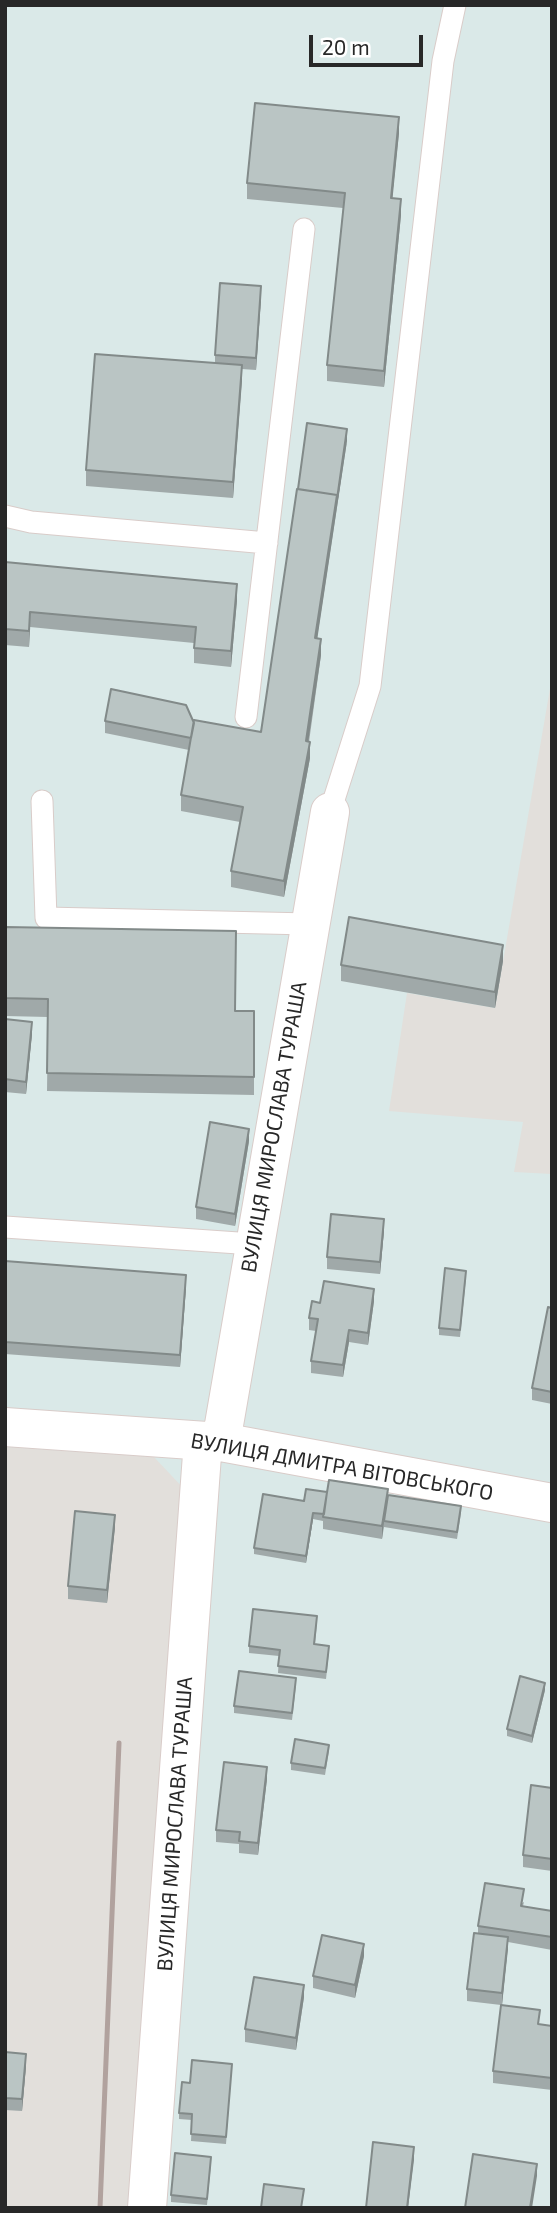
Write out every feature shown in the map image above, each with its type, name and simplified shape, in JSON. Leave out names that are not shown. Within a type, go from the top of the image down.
[{"type":"street","name":"ВУЛИЦЯ МИРОСЛАВА ТУРАША","points":[[147,2208],[212,1442],[253,1244],[330,812]]},
{"type":"street","name":"ВУЛИЦЯ ДМИТРА ВІТОВСЬКОГО","points":[[5,1427],[212,1442],[552,1503]]},
{"type":"lane","points":[[330,812],[370,686],[443,61],[455,5]]},
{"type":"lane","points":[[246,717],[304,229]]},
{"type":"lane","points":[[5,516],[31,522],[267,543]]},
{"type":"lane","points":[[42,801],[46,918],[309,924]]},
{"type":"lane","points":[[5,1227],[253,1244]]},
{"type":"shaded area","points":[[552,677],[552,1174],[514,1172],[523,1122],[389,1111],[407,993],[495,1008]]},
{"type":"shaded area","points":[[5,1447],[154,1457],[187,1492],[133,2208],[5,2208]]},
{"type":"building","points":[[255,103],[399,117],[391,198],[401,199],[384,371],[327,365],[345,193],[247,183]]},
{"type":"building","points":[[220,283],[261,286],[256,358],[215,355]]},
{"type":"building","points":[[95,354],[242,365],[233,482],[86,470]]},
{"type":"building","points":[[307,423],[347,429],[337,499],[337,495],[298,489]]},
{"type":"building","points":[[297,489],[337,495],[315,638],[321,639],[306,741],[310,742],[284,881],[231,871],[243,807],[181,795],[194,720],[261,732]]},
{"type":"building","points":[[5,562],[237,584],[231,651],[194,648],[196,627],[30,612],[29,631],[5,629]]},
{"type":"building","points":[[111,689],[186,705],[194,723],[191,738],[105,721]]},
{"type":"building","points":[[349,917],[503,945],[495,992],[341,965]]},
{"type":"building","points":[[5,927],[236,931],[235,1011],[254,1011],[254,1077],[47,1073],[48,999],[5,998]]},
{"type":"building","points":[[5,1019],[32,1022],[26,1082],[5,1079]]},
{"type":"building","points":[[210,1122],[249,1129],[235,1214],[196,1207]]},
{"type":"building","points":[[331,1214],[384,1219],[380,1262],[327,1257]]},
{"type":"building","points":[[5,1261],[186,1275],[180,1355],[5,1342]]},
{"type":"building","points":[[445,1268],[466,1271],[460,1330],[439,1328]]},
{"type":"building","points":[[324,1281],[374,1289],[368,1333],[349,1330],[343,1365],[311,1361],[318,1319],[309,1318],[312,1301],[320,1303]]},
{"type":"building","points":[[548,1307],[552,1308],[552,1392],[532,1388]]},
{"type":"building","points":[[329,1480],[388,1489],[382,1526],[323,1517]]},
{"type":"building","points":[[306,1489],[327,1492],[324,1514],[313,1513],[306,1556],[254,1548],[263,1494],[304,1501]]},
{"type":"building","points":[[388,1495],[461,1506],[457,1532],[384,1521]]},
{"type":"building","points":[[75,1511],[115,1515],[107,1590],[68,1586]]},
{"type":"building","points":[[253,1609],[317,1616],[314,1644],[329,1646],[326,1672],[278,1666],[280,1650],[249,1646]]},
{"type":"building","points":[[239,1671],[296,1678],[292,1713],[234,1706]]},
{"type":"building","points":[[520,1676],[545,1683],[532,1736],[507,1729]]},
{"type":"building","points":[[295,1739],[329,1745],[325,1768],[291,1763]]},
{"type":"building","points":[[224,1762],[267,1767],[258,1843],[239,1841],[240,1832],[216,1830]]},
{"type":"building","points":[[531,1785],[552,1788],[552,1859],[523,1855]]},
{"type":"building","points":[[485,1883],[524,1889],[521,1906],[552,1911],[552,1937],[478,1926]]},
{"type":"building","points":[[474,1933],[508,1937],[502,1993],[467,1989]]},
{"type":"building","points":[[322,1935],[364,1944],[355,1985],[313,1976]]},
{"type":"building","points":[[254,1977],[304,1985],[296,2038],[245,2029]]},
{"type":"building","points":[[501,2005],[540,2010],[538,2024],[552,2026],[552,2078],[493,2071]]},
{"type":"building","points":[[5,2052],[26,2054],[22,2099],[5,2098]]},
{"type":"building","points":[[192,2060],[232,2064],[226,2137],[191,2134],[192,2114],[179,2113],[182,2082],[190,2083]]},
{"type":"building","points":[[373,2142],[414,2147],[407,2208],[366,2208]]},
{"type":"building","points":[[175,2153],[211,2157],[207,2199],[171,2195]]},
{"type":"building","points":[[473,2154],[537,2164],[530,2208],[465,2208]]},
{"type":"building","points":[[264,2184],[304,2189],[301,2208],[261,2208]]},
{"type":"railway","points":[[100,2208],[119,1743]]}]
